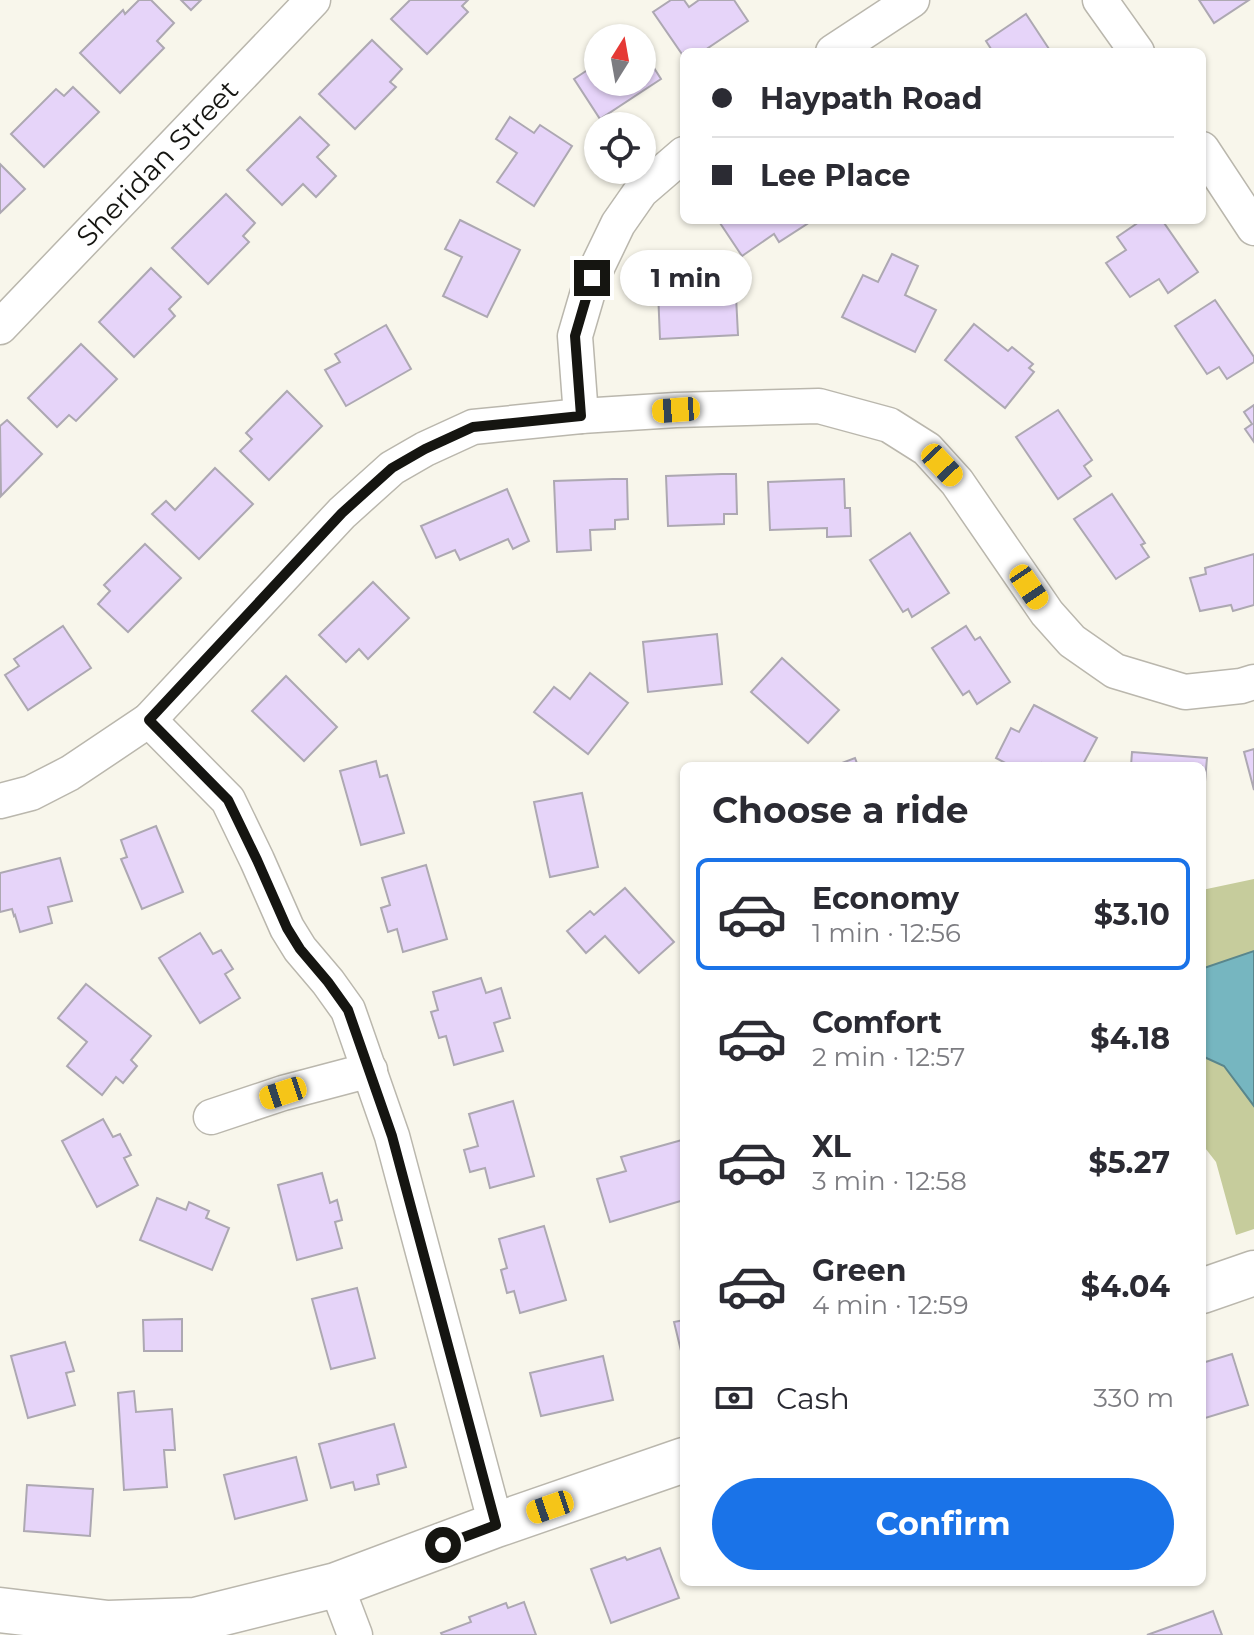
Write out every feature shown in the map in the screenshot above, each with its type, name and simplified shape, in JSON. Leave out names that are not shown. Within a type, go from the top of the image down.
[{"type":"street","name":"Sheridan Street","points":[[0,327],[313,0]]},
{"type":"street","points":[[839,48],[912,0]]},
{"type":"street","points":[[1100,0],[1134,48]]},
{"type":"street","points":[[1206,155],[1254,228]]},
{"type":"street","points":[[581,416],[575,336],[592,278],[618,224],[641,191],[680,157]]},
{"type":"street","points":[[0,801],[31,793],[70,773],[149,720],[342,513],[392,468],[473,427],[581,416],[819,406],[889,425],[927,449],[957,482],[1047,613],[1083,649],[1115,671],[1185,692],[1254,682]]},
{"type":"street","points":[[149,720],[228,800],[287,928],[348,1010],[392,1136],[496,1525]]},
{"type":"street","points":[[211,1117],[283,1093],[370,1070]]},
{"type":"street","points":[[1206,1290],[1254,1273]]},
{"type":"street","points":[[0,1610],[108,1623],[195,1620],[336,1585],[680,1461]]},
{"type":"street","points":[[336,1585],[355,1635]]},
{"type":"green space","points":[[1254,879],[1254,951],[1206,967],[1206,889]]},
{"type":"green space","points":[[1206,1058],[1224,1066],[1254,1106],[1254,1229],[1236,1235],[1216,1162],[1206,1149]]},
{"type":"water","points":[[1254,951],[1254,1106],[1224,1066],[1206,1058],[1206,967]]},
{"type":"building","points":[[139,0],[151,0],[174,23],[157,41],[164,48],[120,93],[80,53],[123,10],[125,14]]},
{"type":"building","points":[[181,0],[201,0],[191,10]]},
{"type":"building","points":[[410,0],[468,0],[462,6],[468,12],[427,54],[391,19]]},
{"type":"building","points":[[671,0],[684,0],[689,7],[699,0],[734,0],[748,21],[708,48],[680,48],[680,51],[653,12]]},
{"type":"building","points":[[1199,0],[1249,0],[1214,23]]},
{"type":"building","points":[[1026,14],[1048,48],[990,48],[986,41]]},
{"type":"building","points":[[372,40],[402,69],[390,82],[396,87],[355,129],[319,94]]},
{"type":"building","points":[[584,72],[584,94],[574,79]]},
{"type":"building","points":[[73,87],[99,112],[44,167],[11,134],[56,89],[64,96]]},
{"type":"building","points":[[585,96],[635,96],[611,112],[595,112]]},
{"type":"building","points":[[300,117],[329,145],[317,157],[336,176],[316,197],[303,184],[282,205],[247,170]]},
{"type":"building","points":[[510,117],[534,133],[540,125],[572,146],[534,206],[497,182],[517,153],[496,139]]},
{"type":"building","points":[[0,164],[25,189],[0,213]]},
{"type":"building","points":[[226,194],[255,223],[243,236],[249,242],[208,284],[172,248]]},
{"type":"building","points":[[460,220],[520,250],[487,317],[443,296],[462,257],[445,249]]},
{"type":"building","points":[[721,224],[807,224],[779,242],[774,234],[742,256]]},
{"type":"building","points":[[1136,224],[1165,224],[1198,272],[1168,293],[1159,279],[1130,297],[1106,263],[1126,250],[1117,237]]},
{"type":"building","points":[[892,254],[918,266],[905,295],[936,310],[915,352],[842,317],[863,275],[878,282]]},
{"type":"building","points":[[151,268],[181,297],[169,309],[175,316],[134,357],[99,322]]},
{"type":"building","points":[[719,287],[719,298],[736,296],[738,335],[660,339],[658,291]]},
{"type":"building","points":[[1215,300],[1254,357],[1254,362],[1227,379],[1219,367],[1207,374],[1175,326]]},
{"type":"building","points":[[974,324],[1008,351],[1012,347],[1033,364],[1029,368],[1034,372],[1005,408],[945,360]]},
{"type":"building","points":[[386,325],[411,369],[346,406],[325,370],[340,362],[335,354]]},
{"type":"building","points":[[81,344],[117,379],[76,421],[69,415],[57,427],[28,398]]},
{"type":"building","points":[[287,391],[322,426],[269,480],[240,451],[252,439],[246,433]]},
{"type":"building","points":[[1254,405],[1254,442],[1245,429],[1252,424],[1244,412]]},
{"type":"building","points":[[1058,410],[1092,460],[1084,466],[1091,476],[1058,499],[1016,437]]},
{"type":"building","points":[[7,420],[42,454],[1,496],[0,426]]},
{"type":"building","points":[[215,468],[253,504],[199,559],[152,514],[166,501],[175,510]]},
{"type":"building","points":[[736,474],[737,514],[724,514],[724,524],[668,526],[666,476]]},
{"type":"building","points":[[627,479],[628,519],[615,520],[615,529],[590,530],[591,550],[557,552],[554,481]]},
{"type":"building","points":[[844,479],[845,508],[850,508],[851,536],[827,537],[827,528],[770,530],[768,482]]},
{"type":"building","points":[[507,489],[529,541],[513,549],[508,539],[460,560],[455,550],[436,558],[421,526]]},
{"type":"building","points":[[1112,494],[1145,543],[1141,545],[1149,557],[1116,579],[1074,519]]},
{"type":"building","points":[[910,533],[949,593],[912,617],[908,609],[903,612],[870,560]]},
{"type":"building","points":[[145,544],[181,578],[128,632],[98,604],[110,591],[104,585]]},
{"type":"building","points":[[1254,554],[1254,605],[1233,611],[1231,605],[1200,611],[1190,578],[1206,574],[1205,568]]},
{"type":"building","points":[[373,582],[409,618],[368,659],[359,649],[346,662],[319,635]]},
{"type":"building","points":[[63,626],[91,668],[28,710],[5,675],[19,666],[14,659]]},
{"type":"building","points":[[966,626],[975,640],[980,637],[1010,682],[977,704],[969,691],[963,695],[932,648]]},
{"type":"building","points":[[717,634],[722,684],[648,692],[643,642]]},
{"type":"building","points":[[782,658],[839,710],[808,743],[751,692]]},
{"type":"building","points":[[590,673],[628,703],[588,754],[534,712],[554,687],[570,699]]},
{"type":"building","points":[[286,676],[337,727],[304,761],[252,711]]},
{"type":"building","points":[[1034,705],[1097,738],[1084,762],[1004,762],[996,758],[1011,728],[1019,732]]},
{"type":"building","points":[[1254,749],[1254,790],[1244,752]]},
{"type":"building","points":[[1132,752],[1207,758],[1206,770],[1206,762],[1131,762]]},
{"type":"building","points":[[376,761],[380,777],[387,775],[404,833],[361,845],[340,771]]},
{"type":"building","points":[[582,793],[598,867],[550,877],[534,802]]},
{"type":"building","points":[[156,826],[183,892],[142,909],[121,859],[127,857],[121,840]]},
{"type":"building","points":[[60,858],[72,901],[48,907],[52,923],[20,932],[12,909],[0,912],[0,873]]},
{"type":"building","points":[[426,865],[447,939],[403,952],[397,929],[388,932],[381,908],[390,905],[382,878]]},
{"type":"building","points":[[625,888],[674,942],[639,973],[605,936],[586,953],[567,931],[590,911],[594,915]]},
{"type":"building","points":[[200,933],[213,954],[221,950],[233,969],[225,974],[240,998],[200,1023],[159,958]]},
{"type":"building","points":[[481,978],[486,993],[501,988],[510,1018],[494,1023],[503,1051],[454,1065],[446,1036],[439,1038],[431,1012],[438,1010],[433,992]]},
{"type":"building","points":[[86,984],[151,1036],[131,1060],[137,1066],[123,1083],[116,1077],[102,1095],[67,1066],[87,1042],[58,1018]]},
{"type":"building","points":[[513,1101],[534,1176],[490,1188],[485,1168],[470,1172],[464,1150],[478,1146],[469,1114]]},
{"type":"building","points":[[103,1119],[113,1137],[120,1134],[131,1155],[124,1158],[138,1185],[97,1207],[62,1141]]},
{"type":"building","points":[[680,1141],[680,1201],[610,1222],[597,1179],[626,1171],[621,1157]]},
{"type":"building","points":[[322,1173],[330,1203],[337,1200],[342,1220],[335,1222],[342,1248],[297,1260],[278,1185]]},
{"type":"building","points":[[157,1198],[186,1210],[189,1202],[209,1211],[206,1218],[229,1228],[212,1270],[140,1240]]},
{"type":"building","points":[[544,1226],[566,1300],[520,1313],[514,1291],[507,1293],[501,1270],[507,1268],[499,1239]]},
{"type":"building","points":[[357,1288],[375,1358],[331,1369],[312,1299]]},
{"type":"building","points":[[182,1319],[182,1351],[144,1351],[143,1320]]},
{"type":"building","points":[[680,1321],[680,1347],[674,1322]]},
{"type":"building","points":[[65,1342],[74,1371],[66,1373],[75,1405],[28,1418],[11,1356]]},
{"type":"building","points":[[1232,1354],[1248,1405],[1206,1418],[1206,1362]]},
{"type":"building","points":[[603,1356],[613,1400],[541,1416],[530,1373]]},
{"type":"building","points":[[134,1391],[136,1412],[172,1409],[175,1450],[164,1450],[167,1487],[124,1490],[118,1393]]},
{"type":"building","points":[[394,1424],[406,1467],[377,1475],[379,1484],[355,1490],[353,1482],[331,1488],[319,1444]]},
{"type":"building","points":[[296,1457],[307,1500],[235,1519],[224,1475]]},
{"type":"building","points":[[27,1485],[93,1489],[90,1536],[24,1531]]},
{"type":"building","points":[[660,1548],[679,1598],[611,1623],[591,1569]]},
{"type":"building","points":[[524,1602],[536,1635],[441,1633],[471,1622],[469,1617],[506,1603],[508,1608]]},
{"type":"building","points":[[1213,1611],[1222,1635],[1147,1635],[1208,1613]]},
{"type":"route","points":[[443,1545],[496,1525],[392,1136],[359,1040],[348,1010],[287,928],[228,800],[149,720],[342,513],[392,468],[473,427],[581,416],[575,336],[592,278]]}]
